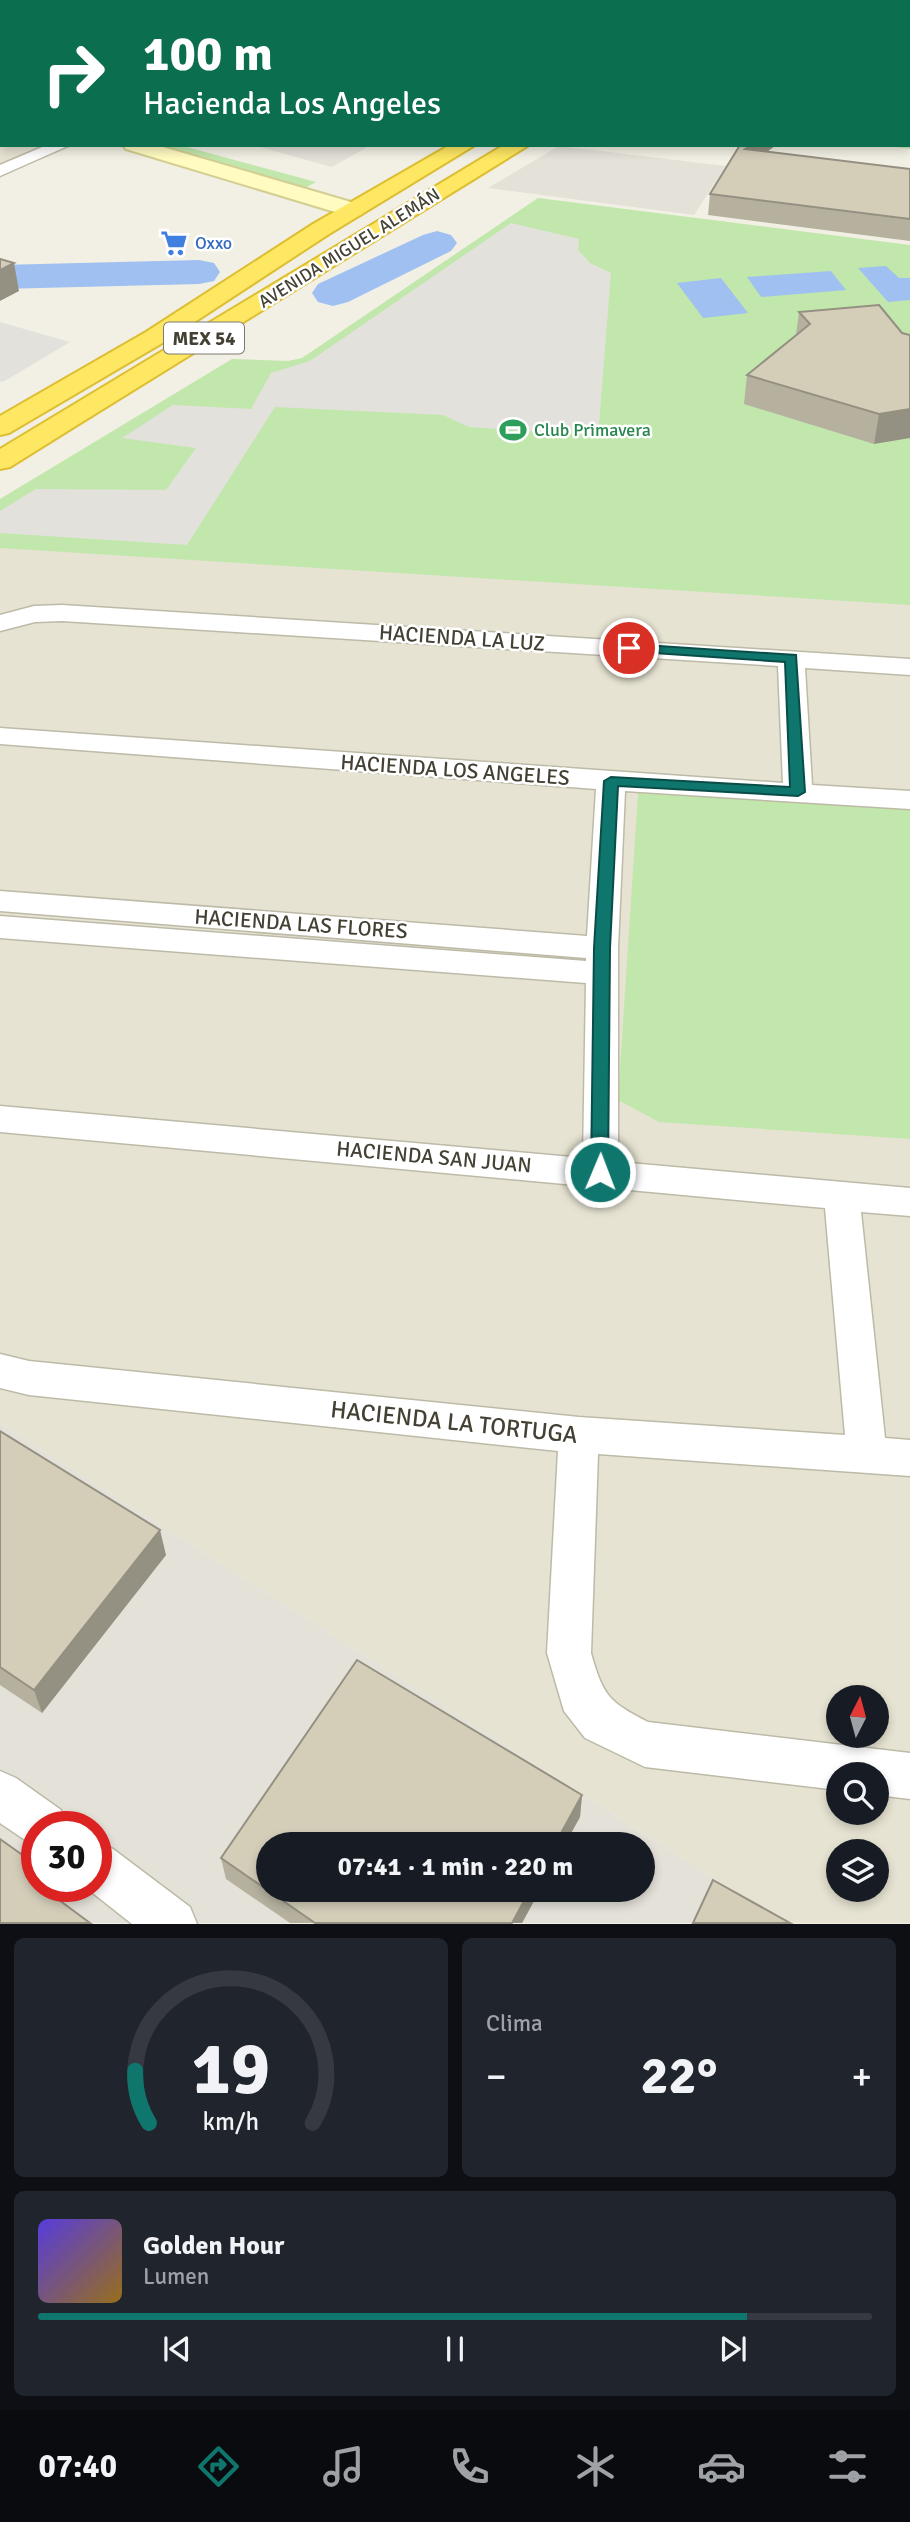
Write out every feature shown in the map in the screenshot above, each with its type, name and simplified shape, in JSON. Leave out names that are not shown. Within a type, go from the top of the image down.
[{"type":"highway","name":"AVENIDA MIGUEL ALEMÁN","points":[[0,427],[155,337],[345,191],[379,194],[461,147]]},
{"type":"highway","name":"AVENIDA MIGUEL ALEMÁN","points":[[0,461],[192,345],[405,211],[516,147]]},
{"type":"street","points":[[0,171],[57,147]]},
{"type":"street","points":[[142,147],[345,191]]},
{"type":"street","name":"HACIENDA LA LUZ","points":[[7,621],[34,614],[76,614],[910,667]]},
{"type":"street","points":[[791,658],[798,792]]},
{"type":"street","name":"HACIENDA LOS ANGELES","points":[[0,736],[910,800]]},
{"type":"street","points":[[600,1172],[602,960],[611,781]]},
{"type":"street","name":"HACIENDA LAS FLORES","points":[[0,901],[602,960]]},
{"type":"street","name":"HACIENDA LAS FLORES","points":[[0,927],[602,960]]},
{"type":"street","name":"HACIENDA SAN JUAN","points":[[0,1119],[600,1172],[842,1198],[910,1202]]},
{"type":"street","points":[[842,1198],[867,1455]]},
{"type":"street","name":"HACIENDA LA TORTUGA","points":[[0,1371],[29,1378],[579,1435],[910,1458]]},
{"type":"street","points":[[579,1435],[569,1653],[579,1695],[601,1722],[645,1744],[910,1776]]},
{"type":"street","points":[[0,1794],[23,1811]]},
{"type":"street","points":[[112,1878],[173,1923]]},
{"type":"shaded area","points":[[0,147],[71,147],[0,176]]},
{"type":"shaded area","points":[[259,147],[367,147],[332,167]]},
{"type":"shaded area","points":[[557,147],[726,166],[694,215],[488,188]]},
{"type":"shaded area","points":[[511,223],[579,239],[578,250],[590,263],[611,273],[598,436],[469,427],[443,415],[275,407],[187,545],[0,533],[0,511],[36,489],[166,490],[196,448],[122,438],[173,405],[251,409],[271,373],[310,361]]},
{"type":"shaded area","points":[[0,322],[70,342],[3,382],[0,381]]},
{"type":"shaded area","points":[[0,537],[910,601],[910,1923],[784,1923],[655,1841],[655,1832],[641,1832],[0,1423]]},
{"type":"shaded area","points":[[0,1423],[641,1832],[256,1832],[256,1902],[655,1902],[655,1841],[784,1923],[0,1923]]},
{"type":"green space","points":[[161,147],[186,147],[316,182],[305,188]]},
{"type":"green space","name":"Club Primavera","points":[[538,198],[910,245],[910,605],[0,548],[0,499],[232,359],[288,361],[302,358]]},
{"type":"green space","points":[[638,793],[901,806],[910,810],[910,1139],[659,1122],[618,1100]]},
{"type":"water","points":[[886,266],[899,278],[910,278],[910,300],[888,302],[858,268]]},
{"type":"water","points":[[831,271],[846,290],[761,297],[747,277]]},
{"type":"water","points":[[721,278],[748,313],[703,318],[677,283]]},
{"type":"building","points":[[739,147],[748,147],[745,149],[910,169],[910,219],[710,194]]},
{"type":"building","points":[[0,259],[14,263],[0,270]]},
{"type":"building","points":[[879,305],[902,333],[910,335],[910,409],[879,414],[747,375],[810,324],[799,312]]},
{"type":"building","points":[[0,1431],[160,1530],[34,1690],[0,1667]]},
{"type":"building","points":[[357,1660],[582,1795],[562,1832],[256,1832],[256,1882],[221,1858]]},
{"type":"building","points":[[0,1839],[21,1854],[21,1902],[62,1902],[90,1923],[0,1923]]},
{"type":"building","points":[[713,1880],[790,1923],[693,1923]]},
{"type":"building","points":[[285,1902],[523,1902],[512,1923],[315,1923]]},
{"type":"waterway","points":[[333,293],[437,243]]},
{"type":"waterway","points":[[0,277],[199,272]]},
{"type":"place","name":"Oxxo","points":[[174,243]]},
{"type":"place","name":"Club Primavera","points":[[513,430]]},
{"type":"route","points":[[600,1172],[602,948],[611,781],[798,792],[791,658],[629,648]]}]
